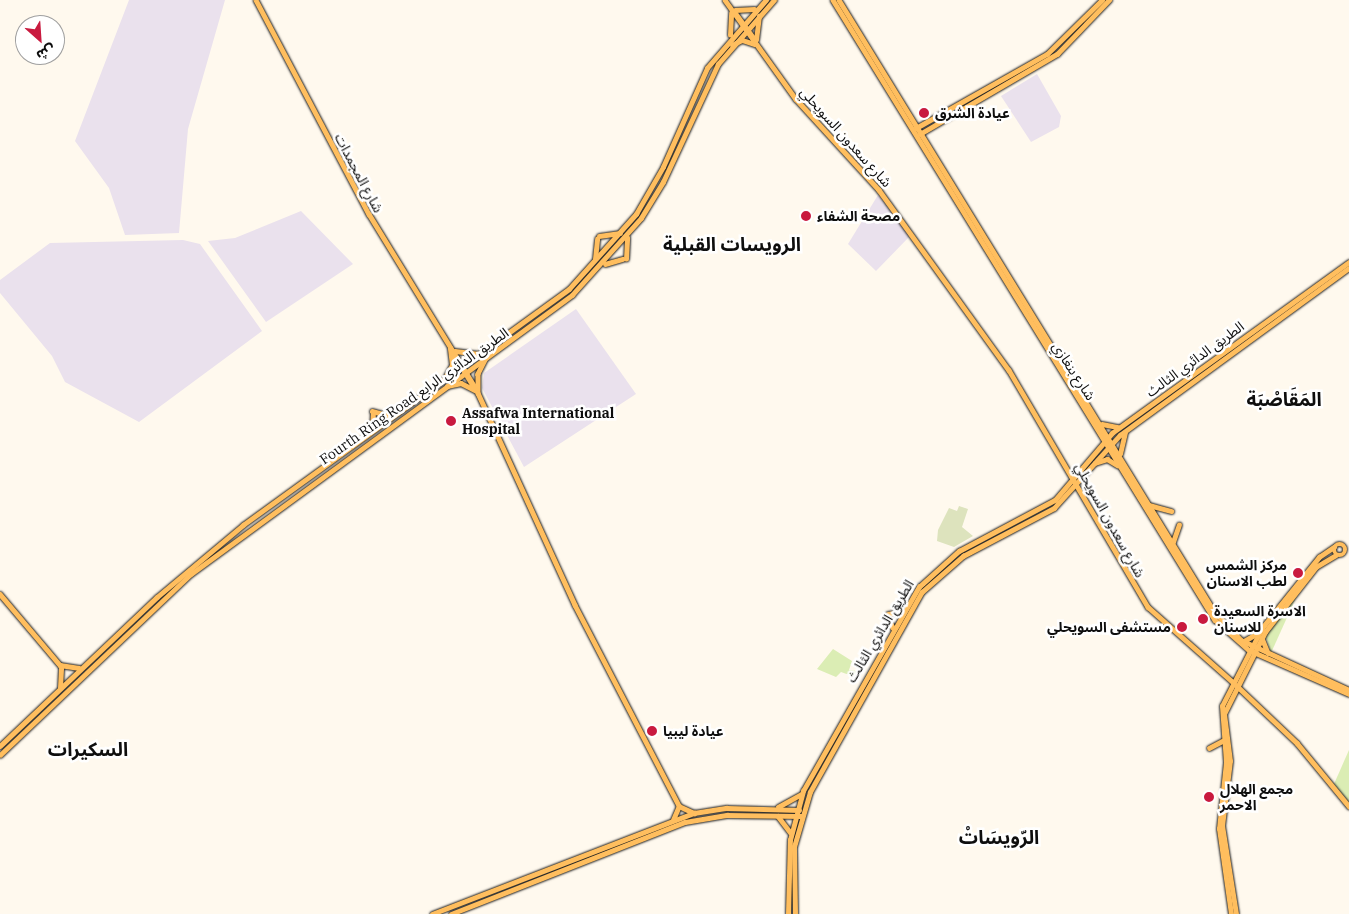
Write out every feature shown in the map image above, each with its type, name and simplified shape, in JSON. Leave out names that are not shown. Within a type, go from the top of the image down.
[{"type":"main road","name":"شارع المجمدات","points":[[256,0],[368,214],[477,391],[578,611],[679,806]]},
{"type":"main road","name":"Fourth Ring Road الطريق الدائري الرابع","points":[[0,755],[189,572],[572,295],[628,235],[663,182],[707,83],[728,48],[766,0]]},
{"type":"main road","name":"Fourth Ring Road الطريق الدائري الرابع","points":[[0,746],[84,666],[189,572],[372,431],[557,299],[622,233],[650,192],[699,85],[730,38],[742,24],[774,0]]},
{"type":"main road","name":"شارع بنغازي","points":[[833,0],[968,223],[981,238],[1097,420],[1106,438]]},
{"type":"main road","name":"شارع بنغازي","points":[[839,0],[972,218],[981,238],[1106,438],[1122,460],[1214,610],[1241,640],[1254,650],[1269,654],[1349,690]]},
{"type":"main road","points":[[920,134],[929,125],[1032,64],[1076,29],[1102,0]]},
{"type":"main road","points":[[916,128],[929,125],[1039,65],[1081,33],[1109,0]]},
{"type":"main road","name":"شارع سعدون السويحلي","points":[[726,2],[796,99],[878,190],[1009,370],[1148,607],[1212,665],[1236,684]]},
{"type":"main road","points":[[730,38],[732,10],[759,11],[755,30],[759,48]]},
{"type":"main road","points":[[1076,29],[1081,33]]},
{"type":"main road","points":[[728,48],[742,40],[759,48]]},
{"type":"main road","points":[[968,223],[972,218]]},
{"type":"main road","points":[[590,267],[598,252],[598,238],[622,233]]},
{"type":"main road","points":[[599,267],[624,259],[628,235]]},
{"type":"main road","name":"الطريق الدائري الثالث","points":[[788,914],[786,882],[791,834],[796,809],[893,628],[919,587],[950,558],[1044,507],[1074,481],[1106,438],[1349,262]]},
{"type":"main road","name":"الطريق الدائري الثالث","points":[[795,914],[794,847],[803,810],[832,746],[922,592],[952,564],[1048,512],[1077,486],[1110,444],[1127,429],[1349,268]]},
{"type":"main road","points":[[1290,303],[1294,308]]},
{"type":"main road","points":[[451,348],[464,355],[480,354]]},
{"type":"main road","points":[[444,379],[452,365],[451,348]]},
{"type":"main road","points":[[443,387],[461,383],[477,391],[478,374],[486,359]]},
{"type":"main road","points":[[372,431],[372,412],[393,416]]},
{"type":"main road","points":[[1097,420],[1107,428],[1122,426]]},
{"type":"main road","points":[[1122,460],[1120,445],[1127,429]]},
{"type":"main road","name":"شارع بنغازي","points":[[1110,444],[1126,476],[1215,620],[1254,650],[1349,694]]},
{"type":"main road","points":[[1094,464],[1109,459],[1126,476]]},
{"type":"main road","points":[[1147,503],[1171,511]]},
{"type":"main road","points":[[1176,548],[1172,536],[1179,525]]},
{"type":"main road","points":[[1241,640],[1250,640],[1262,628],[1314,562],[1340,544],[1347,548],[1343,555]]},
{"type":"main road","points":[[1334,547],[1336,555]]},
{"type":"main road","points":[[1231,914],[1219,829],[1225,756],[1222,740],[1221,710],[1263,635],[1316,566],[1336,555],[1349,555]]},
{"type":"main road","points":[[0,594],[60,665],[70,670],[84,666]]},
{"type":"main road","points":[[893,628],[887,615],[902,612]]},
{"type":"main road","points":[[1254,650],[1262,628]]},
{"type":"main road","points":[[1263,635],[1269,654]]},
{"type":"main road","points":[[58,690],[63,676],[60,665]]},
{"type":"main road","points":[[1236,684],[1297,743],[1349,806]]},
{"type":"main road","points":[[1236,684],[1224,714],[1230,761],[1222,826],[1236,914]]},
{"type":"main road","points":[[1209,748],[1219,746],[1222,740]]},
{"type":"main road","points":[[769,808],[789,804],[804,791]]},
{"type":"main road","points":[[673,820],[679,806],[694,813]]},
{"type":"main road","points":[[432,914],[694,813],[769,808],[803,810]]},
{"type":"main road","points":[[772,815],[785,820],[791,834]]},
{"type":"main road","points":[[451,914],[697,819],[772,815],[801,816]]},
{"type":"main road","points":[[553,867],[556,873]]},
{"type":"shaded area","points":[[129,0],[225,0],[188,129],[179,233],[125,235],[109,188],[75,141]]},
{"type":"shaded area","points":[[1037,74],[1061,116],[1059,127],[1031,142],[1001,96]]},
{"type":"shaded area","points":[[878,195],[910,236],[876,271],[848,244]]},
{"type":"shaded area","points":[[301,211],[353,264],[266,322],[208,241],[235,238]]},
{"type":"shaded area","points":[[183,240],[200,244],[262,331],[139,422],[65,382],[52,356],[0,293],[0,280],[50,243]]},
{"type":"shaded area","points":[[576,309],[636,394],[524,467],[482,388],[484,373]]},
{"type":"green space","points":[[959,506],[968,509],[962,527],[973,536],[954,547],[937,541],[938,530],[949,508],[957,511]]},
{"type":"green space","points":[[1299,591],[1271,653],[1265,634]]},
{"type":"green space","points":[[833,649],[852,661],[849,670],[857,671],[855,677],[841,672],[836,677],[817,669]]},
{"type":"green space","points":[[1349,750],[1349,802],[1334,784]]},
{"type":"place","name":"عيادة الشرق","points":[[924,113]]},
{"type":"place","name":"مصحة الشفاء","points":[[806,216]]},
{"type":"place","name":"Assafwa International Hospital","points":[[451,421]]},
{"type":"place","name":"مركز الشمس لطب الاسنان","points":[[1298,573]]},
{"type":"place","name":"الاسرة السعيدة للاسنان","points":[[1203,619]]},
{"type":"place","name":"مستشفى السويحلي","points":[[1182,627]]},
{"type":"place","name":"عيادة ليبيا","points":[[652,731]]},
{"type":"place","name":"مجمع الهلال الاحمر","points":[[1209,797]]},
{"type":"district","name":"الرويسات القبلية","points":[[732,245]]},
{"type":"district","name":"المَقَاصْبَة","points":[[1284,400]]},
{"type":"district","name":"السكيرات","points":[[88,750]]},
{"type":"district","name":"الرّويسَاتْ","points":[[999,838]]}]
